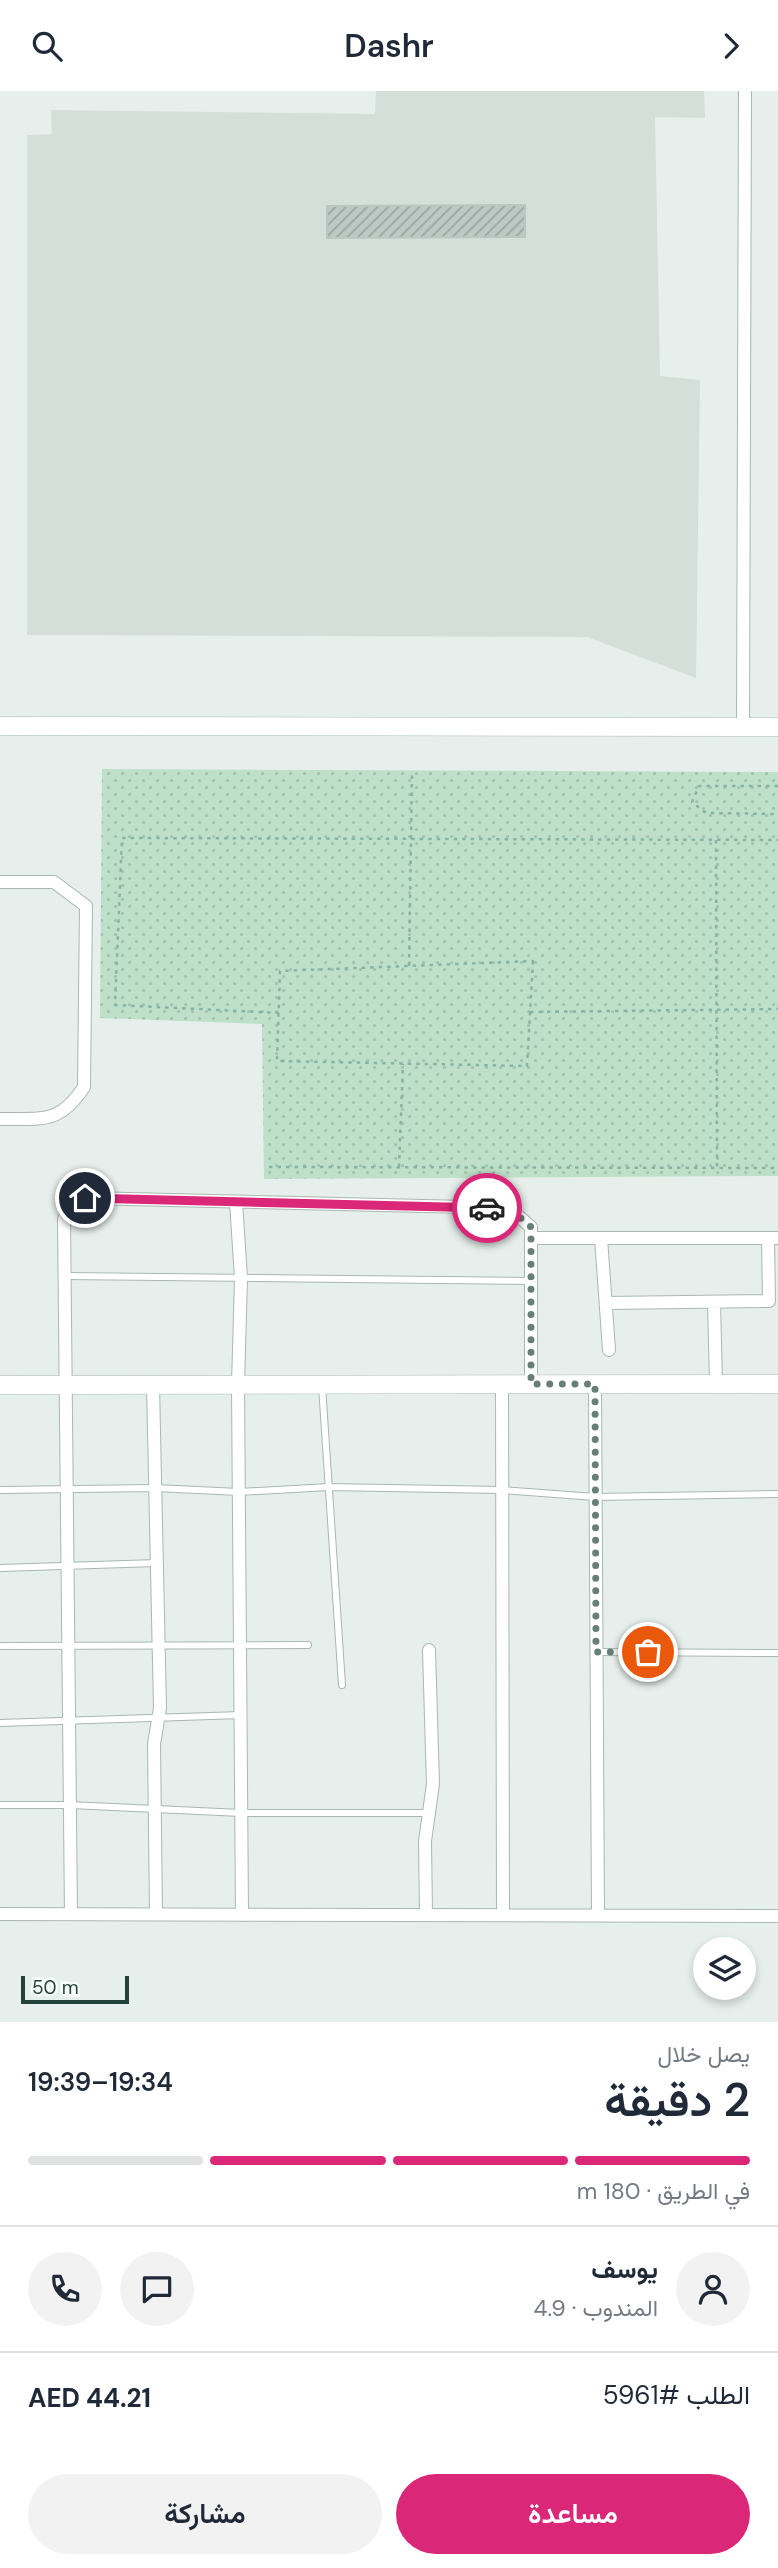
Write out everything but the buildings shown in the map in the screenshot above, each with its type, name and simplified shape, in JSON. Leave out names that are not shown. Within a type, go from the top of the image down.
[{"type":"street","points":[[743,727],[745,91]]},
{"type":"street","points":[[0,726],[778,727]]},
{"type":"street","points":[[0,882],[54,882],[86,907],[84,1087],[70,1108],[54,1118],[0,1119]]},
{"type":"street","points":[[71,1914],[64,1219],[85,1198],[509,1208],[531,1227],[531,1384]]},
{"type":"street","points":[[236,1202],[241,1278],[238,1385],[242,1915]]},
{"type":"street","points":[[531,1238],[773,1238],[769,1301],[606,1303]]},
{"type":"street","points":[[601,1238],[609,1350]]},
{"type":"street","points":[[714,1302],[716,1384]]},
{"type":"street","points":[[502,1384],[503,1915]]},
{"type":"street","points":[[595,1384],[598,1915]]},
{"type":"street","points":[[0,1385],[778,1384]]},
{"type":"street","points":[[153,1385],[158,1644],[158,1719],[154,1744],[156,1914]]},
{"type":"street","points":[[426,1915],[425,1840],[433,1784],[429,1650]]},
{"type":"street","points":[[0,1914],[778,1916]]},
{"type":"lane","points":[[65,1276],[531,1281]]},
{"type":"lane","points":[[321,1385],[342,1685]]},
{"type":"lane","points":[[0,1490],[155,1488],[239,1492],[329,1487],[502,1490],[596,1497],[778,1495]]},
{"type":"lane","points":[[0,1568],[157,1563]]},
{"type":"lane","points":[[0,1646],[308,1645]]},
{"type":"lane","points":[[596,1652],[778,1653]]},
{"type":"lane","points":[[0,1723],[241,1715]]},
{"type":"lane","points":[[0,1805],[70,1805],[241,1813],[429,1812]]},
{"type":"path","points":[[409,966],[412,775]]},
{"type":"path","points":[[778,786],[699,786],[692,802],[706,813],[778,814]]},
{"type":"path","points":[[279,1013],[115,1005],[122,838],[778,840]]},
{"type":"path","points":[[716,840],[717,1168]]},
{"type":"path","points":[[533,961],[530,1012],[527,1066],[277,1061],[280,971],[533,961]]},
{"type":"path","points":[[530,1012],[778,1009]]},
{"type":"path","points":[[399,1167],[403,1064]]},
{"type":"path","points":[[270,1167],[778,1168]]},
{"type":"shaded area","points":[[376,91],[704,91],[705,118],[655,117],[660,376],[700,380],[696,678],[587,637],[27,635],[27,135],[52,134],[51,110],[375,114]]},
{"type":"green space","points":[[102,769],[778,772],[778,1176],[264,1179],[262,1024],[100,1018]]},
{"type":"way so far","points":[[487,1208],[509,1208],[531,1227],[531,1384],[595,1384],[596,1652],[648,1652]]},
{"type":"route","points":[[85,1198],[487,1208]]}]
